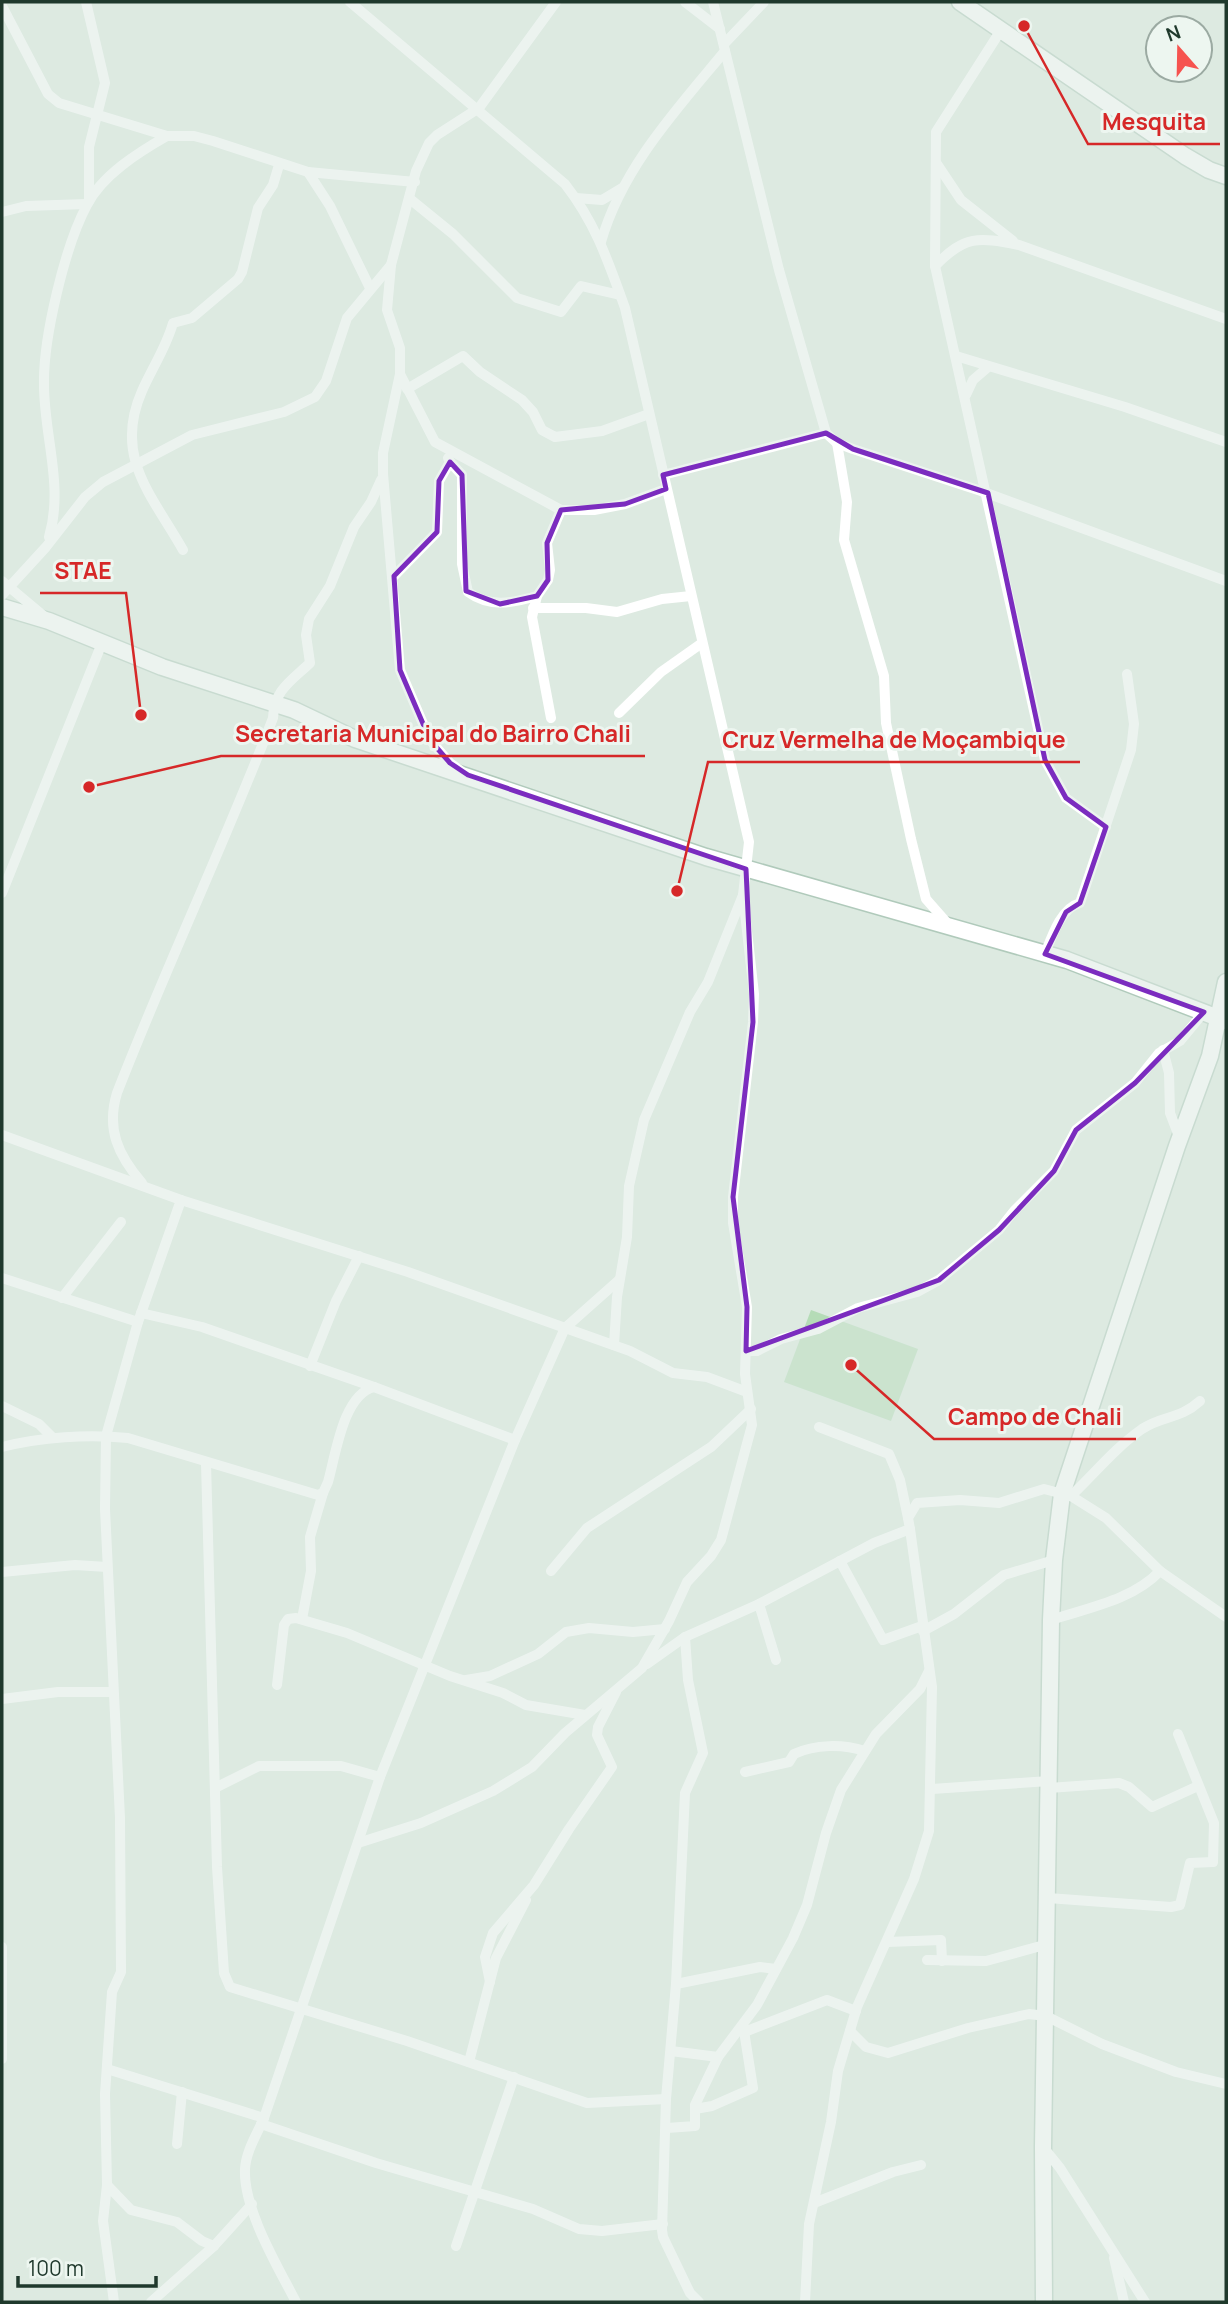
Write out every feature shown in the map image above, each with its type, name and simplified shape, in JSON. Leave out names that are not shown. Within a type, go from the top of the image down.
[{"type":"street","points":[[46,547],[54,522],[56,499],[44,385],[46,358],[70,252],[88,203],[89,147],[105,83],[86,2]]},
{"type":"street","points":[[350,2],[479,108],[565,184],[588,214],[620,295],[749,842],[743,895],[754,993],[733,1197],[733,1223],[747,1307],[747,1392],[751,1409],[746,1454],[721,1540],[712,1556],[687,1582],[665,1629],[642,1668]]},
{"type":"street","points":[[468,775],[450,763],[430,740],[404,682],[395,634],[394,576],[383,474],[383,453],[400,374],[400,348],[387,310],[391,265],[416,172],[429,143],[479,108],[556,2]]},
{"type":"street","points":[[685,2],[720,29]]},
{"type":"street","points":[[713,2],[779,270],[826,433],[837,443],[988,493],[1226,581]]},
{"type":"street","points":[[601,242],[610,212],[653,140],[724,47],[764,2]]},
{"type":"street","points":[[960,2],[1185,156],[1226,176]]},
{"type":"street","points":[[2,6],[50,98],[167,136],[194,136],[308,172],[415,182]]},
{"type":"street","points":[[1001,30],[936,132],[935,266],[988,493],[1045,760],[1066,798],[1106,827]]},
{"type":"street","points":[[2,212],[26,206],[88,203],[118,170],[167,136]]},
{"type":"street","points":[[936,164],[961,200],[1018,245]]},
{"type":"street","points":[[183,550],[135,466],[130,437],[142,391],[151,378],[173,323],[192,318],[238,279],[258,208],[273,185],[279,165]]},
{"type":"street","points":[[308,172],[330,206],[370,288]]},
{"type":"street","points":[[576,198],[602,200],[625,186]]},
{"type":"street","points":[[410,199],[453,234],[517,298],[561,312],[581,286],[620,295]]},
{"type":"street","points":[[935,266],[952,249],[966,241],[985,239],[1018,245],[1226,319]]},
{"type":"street","points":[[49,621],[4,588],[46,547],[85,497],[103,482],[192,435],[284,412],[315,397],[326,381],[339,334],[347,318],[391,265]]},
{"type":"street","points":[[407,389],[463,356],[480,372],[522,400],[533,412],[542,430],[555,437],[602,431],[649,414]]},
{"type":"street","points":[[956,356],[987,368],[1125,407],[1226,442]]},
{"type":"street","points":[[965,397],[973,380],[987,368]]},
{"type":"street","points":[[400,374],[430,435],[462,474],[463,564],[468,592],[477,598],[500,604],[537,596]]},
{"type":"street","points":[[663,475],[826,433]]},
{"type":"street","points":[[837,443],[847,502],[844,540],[884,676],[886,723],[911,839],[926,899],[950,926]]},
{"type":"street","points":[[441,446],[561,510],[594,510],[625,504],[666,489]]},
{"type":"street","points":[[394,576],[437,532],[439,481],[450,462]]},
{"type":"street","points":[[144,1186],[121,1156],[111,1112],[216,851],[240,804],[273,718],[273,704],[284,684],[310,663],[306,635],[309,619],[330,586],[354,527],[374,496],[383,474]]},
{"type":"street","points":[[551,718],[534,639],[533,608],[537,596],[548,580],[550,570],[546,555],[547,543],[561,510]]},
{"type":"street","points":[[533,608],[586,608],[617,612],[662,599],[691,596]]},
{"type":"street","points":[[2,607],[49,621],[162,667],[316,718],[355,739],[746,869],[1045,954],[1223,1020]]},
{"type":"street","points":[[2,893],[102,643]]},
{"type":"street","points":[[619,713],[661,672],[702,643]]},
{"type":"street","points":[[1045,954],[1066,912],[1073,904],[1080,903],[1135,736],[1127,674]]},
{"type":"street","points":[[614,1345],[632,1168],[644,1120],[691,1012],[708,982],[743,895]]},
{"type":"street","points":[[1044,2302],[1043,2147],[1054,1560],[1066,1495],[1180,1139],[1223,1020],[1226,982]]},
{"type":"street","points":[[746,1351],[757,1351],[781,1339],[818,1329],[858,1308],[917,1292],[939,1280],[999,1230],[1014,1211],[1055,1171],[1076,1130],[1135,1083],[1163,1050],[1180,1041],[1204,1012]]},
{"type":"street","points":[[1163,1050],[1169,1073],[1170,1113],[1180,1139]]},
{"type":"street","points":[[2,1135],[181,1200],[359,1256],[614,1345],[673,1373],[707,1377],[747,1392]]},
{"type":"street","points":[[114,2302],[104,2231],[111,1992],[121,1972],[120,1818],[107,1567],[107,1436],[139,1318],[181,1200]]},
{"type":"street","points":[[62,1298],[121,1222]]},
{"type":"street","points":[[310,1366],[359,1256]]},
{"type":"street","points":[[2,1278],[62,1298],[139,1318],[202,1327],[515,1440]]},
{"type":"street","points":[[296,2302],[251,2204],[245,2167],[380,1777],[515,1440],[565,1328],[621,1278]]},
{"type":"street","points":[[302,1619],[311,1571],[310,1537],[323,1493],[351,1404],[360,1392],[374,1387]]},
{"type":"street","points":[[1066,1495],[1143,1428],[1186,1413],[1200,1401]]},
{"type":"street","points":[[2,1406],[39,1424],[53,1438]]},
{"type":"street","points":[[551,1571],[587,1528],[711,1447],[751,1409]]},
{"type":"street","points":[[805,2302],[809,2224],[831,2122],[838,2071],[856,2011],[914,1879],[929,1831],[932,1790],[929,1671],[909,1524],[900,1480],[888,1454],[819,1427]]},
{"type":"street","points":[[2,1447],[53,1438],[128,1438],[259,1477],[312,1496],[323,1493]]},
{"type":"street","points":[[87,1438],[106,1455]]},
{"type":"street","points":[[206,1463],[217,1867],[227,1983],[242,1992],[468,2062],[587,2103],[666,2099]]},
{"type":"street","points":[[358,1843],[421,1824],[493,1791],[531,1767],[585,1715],[685,1637],[759,1604],[909,1524],[917,1503],[925,1500],[999,1503],[1044,1489],[1066,1495],[1106,1518],[1160,1571],[1226,1617]]},
{"type":"street","points":[[839,1561],[883,1640],[923,1628],[954,1614],[1004,1575],[1054,1560]]},
{"type":"street","points":[[2,1572],[75,1565],[107,1567]]},
{"type":"street","points":[[1051,1620],[1126,1595],[1143,1586],[1160,1571]]},
{"type":"street","points":[[759,1604],[776,1660]]},
{"type":"street","points":[[277,1685],[284,1625],[288,1619],[302,1619],[348,1633],[503,1693],[526,1705],[585,1715]]},
{"type":"street","points":[[464,1680],[500,1672],[538,1654],[566,1632],[589,1628],[633,1632],[665,1629]]},
{"type":"street","points":[[685,1637],[688,1680],[703,1753],[685,1793],[676,1984],[666,2099],[663,2237],[690,2293],[699,2302]]},
{"type":"street","points":[[667,2128],[693,2128],[695,2109],[718,2057],[743,2030],[807,1905],[826,1833],[841,1790],[887,1720],[920,1689],[929,1671]]},
{"type":"street","points":[[468,2062],[496,1958],[534,1885],[612,1767],[601,1745],[598,1727],[618,1690]]},
{"type":"street","points":[[2,1699],[58,1692],[113,1692]]},
{"type":"street","points":[[1048,1898],[1177,1908],[1180,1905],[1190,1863],[1211,1863],[1220,1851],[1214,1823],[1178,1734]]},
{"type":"street","points":[[745,1772],[789,1762],[794,1754],[806,1749],[847,1746],[865,1751]]},
{"type":"street","points":[[216,1787],[233,1776],[259,1766],[341,1766],[380,1777]]},
{"type":"street","points":[[216,1768],[233,1776]]},
{"type":"street","points":[[932,1790],[1119,1783],[1129,1787],[1152,1807],[1198,1786]]},
{"type":"street","points":[[887,1942],[941,1940],[942,1961]]},
{"type":"street","points":[[927,1960],[986,1961],[1048,1944]]},
{"type":"street","points":[[2,1947],[2,2059]]},
{"type":"street","points":[[676,1984],[760,1967],[776,1969]]},
{"type":"street","points":[[743,2030],[827,2000],[856,2011]]},
{"type":"street","points":[[850,2031],[866,2047],[888,2053],[968,2028],[1030,2014],[1046,2016],[1102,2044],[1176,2071],[1226,2084]]},
{"type":"street","points":[[695,2109],[712,2106],[753,2088],[743,2030]]},
{"type":"street","points":[[671,2051],[718,2057]]},
{"type":"street","points":[[107,2068],[474,2193],[533,2209],[579,2229],[602,2231],[663,2224]]},
{"type":"street","points":[[456,2246],[514,2077]]},
{"type":"street","points":[[177,2144],[183,2092]]},
{"type":"street","points":[[1043,2147],[1060,2168],[1145,2302]]},
{"type":"street","points":[[814,2203],[893,2172],[920,2165]]},
{"type":"street","points":[[107,2185],[131,2210],[177,2222],[201,2241],[214,2246]]},
{"type":"street","points":[[151,2302],[214,2246],[251,2204]]},
{"type":"street","points":[[1112,2252],[1124,2302]]},
{"type":"highlighted area","points":[[826,433],[853,449],[988,493],[1045,760],[1066,798],[1106,827],[1080,903],[1066,912],[1045,954],[1204,1012],[1135,1083],[1076,1130],[1054,1171],[999,1230],[939,1280],[746,1351],[747,1307],[733,1197],[753,1022],[746,869],[468,775],[450,763],[430,740],[400,670],[394,576],[437,532],[439,481],[450,462],[462,475],[466,591],[500,604],[537,596],[548,580],[547,543],[561,510],[625,504],[666,489],[663,475]]},
{"type":"green space","points":[[811,1310],[918,1349],[891,1421],[784,1382]]},
{"type":"place","name":"Mesquita","points":[[1024,26]]},
{"type":"place","name":"STAE","points":[[141,715]]},
{"type":"place","name":"Secretaria Municipal do Bairro Chali","points":[[89,787]]},
{"type":"place","name":"Cruz Vermelha de Moçambique","points":[[677,891]]},
{"type":"place","name":"Campo de Chali","points":[[851,1365]]}]
